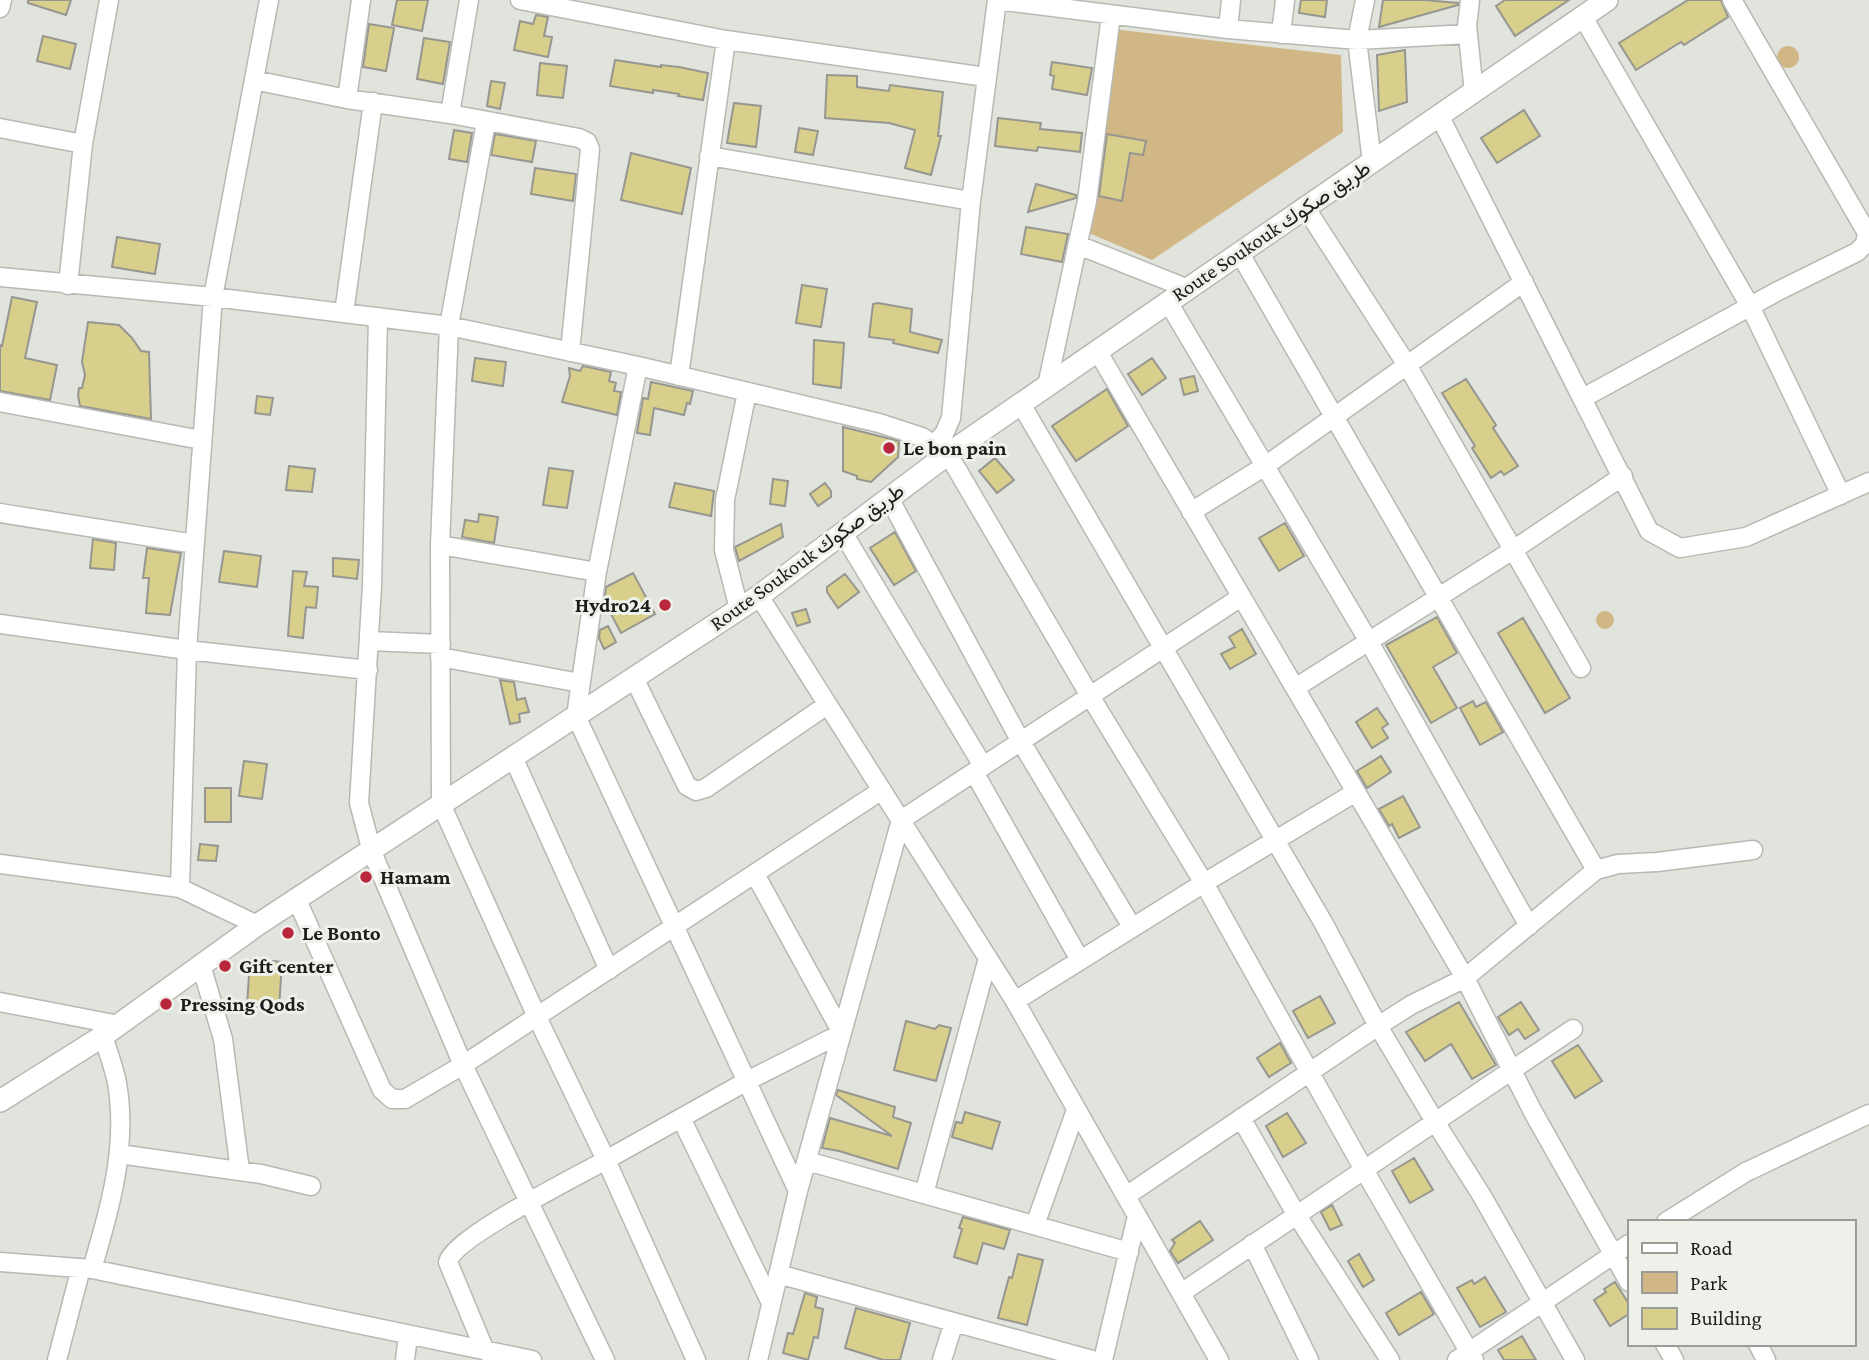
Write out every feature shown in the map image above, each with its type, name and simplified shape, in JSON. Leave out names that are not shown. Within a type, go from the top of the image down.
[{"type":"street","points":[[0,8],[2,0]]},
{"type":"street","points":[[68,285],[83,144],[109,0]]},
{"type":"street","points":[[180,888],[187,650],[212,298],[269,0]]},
{"type":"street","points":[[347,99],[361,0]]},
{"type":"street","points":[[450,114],[469,0]]},
{"type":"street","points":[[520,0],[726,40],[986,77]]},
{"type":"street","points":[[941,449],[951,418],[971,201],[997,0],[1077,5],[1111,15],[1357,40],[1468,34]]},
{"type":"street","points":[[1154,19],[1156,0]]},
{"type":"street","points":[[1228,29],[1231,0]]},
{"type":"street","points":[[1281,34],[1285,0]]},
{"type":"street","points":[[1364,0],[1357,40],[1372,162]]},
{"type":"street","points":[[1470,0],[1468,34],[1474,92]]},
{"type":"street","name":"Route Soukouk طريق صكوك","points":[[0,1101],[111,1031],[257,925],[372,852],[758,596],[889,498],[941,449],[1021,404],[1607,0]]},
{"type":"street","points":[[1583,398],[1750,306],[1857,252],[1865,244],[1867,233],[1732,0]]},
{"type":"street","points":[[1047,386],[1087,201],[1111,15]]},
{"type":"street","points":[[1583,17],[1750,306],[1841,495]]},
{"type":"street","points":[[679,376],[726,40]]},
{"type":"street","points":[[254,79],[347,99],[450,114],[579,138],[587,142],[590,149],[570,352]]},
{"type":"street","points":[[344,313],[373,102]]},
{"type":"street","points":[[1439,116],[1649,531],[1680,548],[1746,537],[1869,482]]},
{"type":"street","points":[[486,122],[449,326],[440,545],[441,804],[696,1360]]},
{"type":"street","points":[[0,128],[83,144]]},
{"type":"street","points":[[709,156],[971,201]]},
{"type":"street","points":[[1305,207],[1407,365],[1581,668]]},
{"type":"street","points":[[1078,245],[1186,288]]},
{"type":"street","points":[[1239,252],[1596,870]]},
{"type":"street","points":[[0,277],[212,298],[449,326],[638,366],[879,423],[922,437],[941,449],[1204,883],[1467,1357],[1542,1302],[1628,1245]]},
{"type":"street","points":[[1191,512],[1265,466],[1524,282]]},
{"type":"street","points":[[1168,302],[1368,640],[1528,926]]},
{"type":"street","points":[[378,317],[368,670],[359,803],[372,852],[463,1065],[606,1360]]},
{"type":"street","points":[[1098,352],[1465,978],[1511,1068],[1628,1280]]},
{"type":"street","points":[[638,366],[597,572],[576,716],[798,1191]]},
{"type":"street","points":[[739,608],[724,550],[725,500],[747,392]]},
{"type":"street","points":[[0,401],[201,440]]},
{"type":"street","points":[[1021,404],[1324,923],[1378,1026],[1482,1196],[1575,1360]]},
{"type":"street","points":[[1295,688],[1623,477]]},
{"type":"street","points":[[889,498],[1020,740],[1132,927]]},
{"type":"street","points":[[0,513],[195,544]]},
{"type":"street","points":[[843,533],[979,769],[1080,960]]},
{"type":"street","points":[[440,545],[597,572]]},
{"type":"street","points":[[758,596],[1015,1001],[1219,1360]]},
{"type":"street","points":[[758,1360],[798,1191],[901,820],[1241,597]]},
{"type":"street","points":[[0,624],[187,650],[368,670]]},
{"type":"street","points":[[369,640],[440,651],[580,683]]},
{"type":"street","points":[[634,678],[687,786],[696,791],[706,788],[827,705]]},
{"type":"street","points":[[513,757],[609,970]]},
{"type":"street","points":[[297,900],[382,1090],[392,1099],[405,1099],[463,1065],[675,928],[882,790]]},
{"type":"street","points":[[1015,1001],[1356,792]]},
{"type":"street","points":[[1126,1196],[1410,1005],[1465,978],[1596,870],[1618,864],[1753,850]]},
{"type":"street","points":[[0,864],[180,888],[257,925]]},
{"type":"street","points":[[755,874],[842,1033]]},
{"type":"street","points":[[924,1194],[988,958]]},
{"type":"street","points":[[201,965],[223,1039],[240,1171]]},
{"type":"street","points":[[0,1002],[111,1031],[119,1098],[119,1154],[109,1213],[87,1268],[57,1360]]},
{"type":"street","points":[[1181,1293],[1511,1068],[1573,1029]]},
{"type":"street","points":[[485,1351],[448,1262],[450,1254],[528,1202],[747,1081],[842,1033]]},
{"type":"street","points":[[1035,1225],[1076,1110]]},
{"type":"street","points":[[1673,1220],[1691,1215],[1746,1172],[1869,1114]]},
{"type":"street","points":[[681,1118],[771,1303]]},
{"type":"street","points":[[1241,1118],[1296,1214],[1390,1360]]},
{"type":"street","points":[[119,1154],[240,1171],[311,1186]]},
{"type":"street","points":[[807,1161],[1129,1252]]},
{"type":"street","points":[[1102,1360],[1138,1216]]},
{"type":"street","points":[[1252,1244],[1309,1360]]},
{"type":"street","points":[[0,1262],[87,1268],[532,1360]]},
{"type":"street","points":[[778,1274],[1092,1360]]},
{"type":"street","points":[[942,1360],[954,1322]]},
{"type":"street","points":[[405,1360],[408,1336]]},
{"type":"green space","points":[[1112,29],[1341,55],[1343,132],[1152,260],[1089,233]]},
{"type":"green space","points":[[1788,46],[1796,49],[1799,57],[1796,65],[1788,68],[1780,65],[1777,57],[1780,49]]},
{"type":"green space","points":[[1601,611],[1609,611],[1614,620],[1612,627],[1601,629],[1596,624],[1596,616]]},
{"type":"building","points":[[28,0],[71,0],[66,15],[28,3]]},
{"type":"building","points":[[397,0],[428,0],[422,31],[392,25]]},
{"type":"building","points":[[1301,0],[1327,0],[1325,17],[1299,13]]},
{"type":"building","points":[[1383,0],[1424,0],[1458,5],[1379,27]]},
{"type":"building","points":[[1505,0],[1569,0],[1515,36],[1496,6]]},
{"type":"building","points":[[1688,0],[1721,0],[1728,17],[1684,45],[1681,42],[1636,70],[1619,43]]},
{"type":"building","points":[[536,15],[548,17],[544,36],[552,37],[548,57],[514,50],[520,21],[533,24]]},
{"type":"building","points":[[369,24],[394,28],[386,71],[363,67]]},
{"type":"building","points":[[43,36],[76,44],[70,69],[37,61]]},
{"type":"building","points":[[424,38],[450,42],[443,84],[417,79]]},
{"type":"building","points":[[1405,50],[1407,102],[1379,111],[1377,55]]},
{"type":"building","points":[[615,60],[708,73],[703,100],[653,90],[653,93],[610,86]]},
{"type":"building","points":[[1052,62],[1092,68],[1087,95],[1052,89]]},
{"type":"building","points":[[540,63],[567,66],[563,98],[537,95]]},
{"type":"building","points":[[827,75],[857,76],[857,87],[889,91],[890,85],[943,92],[938,136],[941,136],[931,175],[905,168],[915,130],[889,123],[825,118]]},
{"type":"building","points":[[491,81],[505,83],[500,109],[487,106]]},
{"type":"building","points":[[734,103],[761,106],[756,147],[727,143]]},
{"type":"building","points":[[1524,110],[1540,136],[1497,163],[1481,138]]},
{"type":"building","points":[[998,118],[1041,123],[1040,129],[1082,133],[1080,152],[995,146]]},
{"type":"building","points":[[799,128],[818,131],[813,155],[795,152]]},
{"type":"building","points":[[454,130],[472,133],[467,162],[449,159]]},
{"type":"building","points":[[495,134],[536,141],[532,162],[491,155]]},
{"type":"building","points":[[1107,134],[1146,141],[1143,155],[1130,153],[1122,201],[1099,196]]},
{"type":"building","points":[[631,153],[691,168],[682,214],[621,200]]},
{"type":"building","points":[[535,168],[576,174],[573,201],[531,194]]},
{"type":"building","points":[[1036,184],[1076,195],[1076,198],[1028,212]]},
{"type":"building","points":[[1026,227],[1068,234],[1062,262],[1021,254]]},
{"type":"building","points":[[117,237],[160,244],[155,274],[112,267]]},
{"type":"building","points":[[802,285],[827,289],[821,327],[796,323]]},
{"type":"building","points":[[12,297],[37,302],[25,358],[57,365],[50,400],[0,391],[0,345],[2,346]]},
{"type":"building","points":[[873,304],[912,309],[910,332],[942,340],[938,353],[893,343],[894,340],[869,337]]},
{"type":"building","points":[[88,322],[119,325],[141,351],[149,352],[151,419],[80,406],[78,395],[85,375],[82,362]]},
{"type":"building","points":[[814,340],[844,343],[841,388],[813,384]]},
{"type":"building","points":[[475,358],[506,362],[503,386],[472,381]]},
{"type":"building","points":[[1152,358],[1166,378],[1142,395],[1128,374]]},
{"type":"building","points":[[583,366],[611,372],[609,381],[616,383],[614,391],[621,392],[617,415],[562,402],[570,376],[569,368],[580,371]]},
{"type":"building","points":[[1194,376],[1198,391],[1184,395],[1180,379]]},
{"type":"building","points":[[1466,379],[1496,425],[1493,428],[1518,466],[1504,475],[1501,471],[1491,478],[1472,448],[1475,446],[1442,393]]},
{"type":"building","points":[[651,382],[693,391],[684,415],[654,408],[650,435],[637,433],[643,398],[648,399]]},
{"type":"building","points":[[1107,389],[1128,426],[1076,461],[1052,426]]},
{"type":"building","points":[[257,396],[273,398],[270,415],[255,413]]},
{"type":"building","points":[[843,427],[899,441],[898,457],[871,482],[857,479],[857,476],[843,471]]},
{"type":"building","points":[[995,458],[1014,480],[997,493],[979,471]]},
{"type":"building","points":[[289,466],[315,469],[312,492],[286,490]]},
{"type":"building","points":[[549,468],[573,471],[567,508],[543,505]]},
{"type":"building","points":[[773,479],[788,481],[785,506],[770,504]]},
{"type":"building","points":[[675,483],[714,491],[711,516],[669,507]]},
{"type":"building","points":[[825,483],[831,491],[831,497],[818,506],[810,494]]},
{"type":"building","points":[[479,514],[498,517],[494,543],[462,537],[465,520],[478,522]]},
{"type":"building","points":[[1285,523],[1304,556],[1279,571],[1259,538]]},
{"type":"building","points":[[781,524],[783,537],[739,561],[735,547]]},
{"type":"building","points":[[895,532],[916,571],[894,585],[870,548]]},
{"type":"building","points":[[93,539],[116,543],[114,570],[90,568]]},
{"type":"building","points":[[147,548],[181,553],[170,615],[146,613],[149,578],[143,578]]},
{"type":"building","points":[[224,551],[261,556],[257,587],[219,582]]},
{"type":"building","points":[[333,558],[359,560],[357,579],[333,576]]},
{"type":"building","points":[[293,571],[307,572],[304,586],[318,587],[316,608],[306,607],[303,638],[288,636]]},
{"type":"building","points":[[633,573],[655,614],[621,633],[604,601],[606,587]]},
{"type":"building","points":[[845,574],[859,592],[838,608],[827,592],[827,587]]},
{"type":"building","points":[[806,609],[810,622],[797,626],[792,613]]},
{"type":"building","points":[[1437,617],[1457,653],[1433,667],[1457,708],[1431,723],[1386,645]]},
{"type":"building","points":[[1523,618],[1570,698],[1545,713],[1498,633]]},
{"type":"building","points":[[608,626],[616,642],[604,649],[599,638],[600,630]]},
{"type":"building","points":[[1242,629],[1256,654],[1230,669],[1221,654],[1235,647],[1229,637]]},
{"type":"building","points":[[500,680],[514,682],[517,700],[525,698],[529,712],[519,714],[520,722],[510,724]]},
{"type":"building","points":[[1473,701],[1476,707],[1486,702],[1503,732],[1480,745],[1460,708]]},
{"type":"building","points":[[1377,708],[1388,724],[1382,728],[1388,738],[1372,748],[1356,722]]},
{"type":"building","points":[[1381,756],[1391,772],[1367,788],[1357,771]]},
{"type":"building","points":[[244,761],[267,764],[262,799],[239,796]]},
{"type":"building","points":[[205,788],[231,788],[231,822],[205,822]]},
{"type":"building","points":[[1403,796],[1420,827],[1399,838],[1392,824],[1389,826],[1379,809]]},
{"type":"building","points":[[200,844],[218,846],[216,861],[198,860]]},
{"type":"building","points":[[250,959],[282,962],[279,1008],[247,1006]]},
{"type":"building","points":[[1320,996],[1335,1023],[1308,1038],[1293,1011]]},
{"type":"building","points":[[1459,1002],[1496,1065],[1472,1079],[1451,1044],[1425,1061],[1406,1032]]},
{"type":"building","points":[[1521,1002],[1539,1030],[1525,1039],[1518,1029],[1509,1035],[1498,1017]]},
{"type":"building","points":[[906,1021],[935,1029],[939,1025],[951,1028],[936,1081],[894,1070]]},
{"type":"building","points":[[1280,1043],[1291,1063],[1269,1077],[1257,1058]]},
{"type":"building","points":[[1578,1045],[1602,1081],[1575,1098],[1552,1061]]},
{"type":"building","points":[[838,1090],[895,1107],[893,1117],[911,1123],[898,1169],[822,1148],[830,1118],[892,1136],[836,1095]]},
{"type":"building","points":[[965,1112],[1000,1122],[992,1149],[952,1137],[956,1122],[962,1123]]},
{"type":"building","points":[[1287,1113],[1306,1143],[1283,1157],[1266,1126]]},
{"type":"building","points":[[1414,1158],[1433,1190],[1410,1203],[1392,1171]]},
{"type":"building","points":[[1332,1205],[1342,1225],[1330,1230],[1321,1212]]},
{"type":"building","points":[[963,1217],[1010,1230],[1004,1249],[983,1243],[977,1264],[954,1257]]},
{"type":"building","points":[[1200,1221],[1213,1240],[1178,1263],[1170,1251],[1175,1243],[1172,1240]]},
{"type":"building","points":[[1018,1254],[1043,1260],[1027,1325],[998,1318]]},
{"type":"building","points":[[1359,1254],[1374,1280],[1363,1287],[1348,1261]]},
{"type":"building","points":[[1485,1277],[1506,1312],[1480,1327],[1457,1288],[1472,1280],[1474,1284]]},
{"type":"building","points":[[1615,1282],[1628,1302],[1628,1315],[1610,1326],[1594,1300],[1606,1292],[1604,1289]]},
{"type":"building","points":[[1421,1292],[1434,1314],[1399,1335],[1386,1313]]},
{"type":"building","points":[[805,1293],[817,1297],[815,1307],[823,1309],[818,1338],[814,1337],[808,1360],[783,1353],[788,1333],[793,1334]]},
{"type":"building","points":[[856,1308],[910,1323],[900,1360],[883,1360],[845,1348]]},
{"type":"building","points":[[1522,1336],[1536,1360],[1504,1360],[1498,1350]]},
{"type":"place","name":"Le bon pain","points":[[889,448]]},
{"type":"place","name":"Hydro24","points":[[665,605]]},
{"type":"place","name":"Hamam","points":[[366,877]]},
{"type":"place","name":"Le Bonto","points":[[288,933]]},
{"type":"place","name":"Gift center","points":[[225,966]]},
{"type":"place","name":"Pressing Qods","points":[[166,1004]]}]
